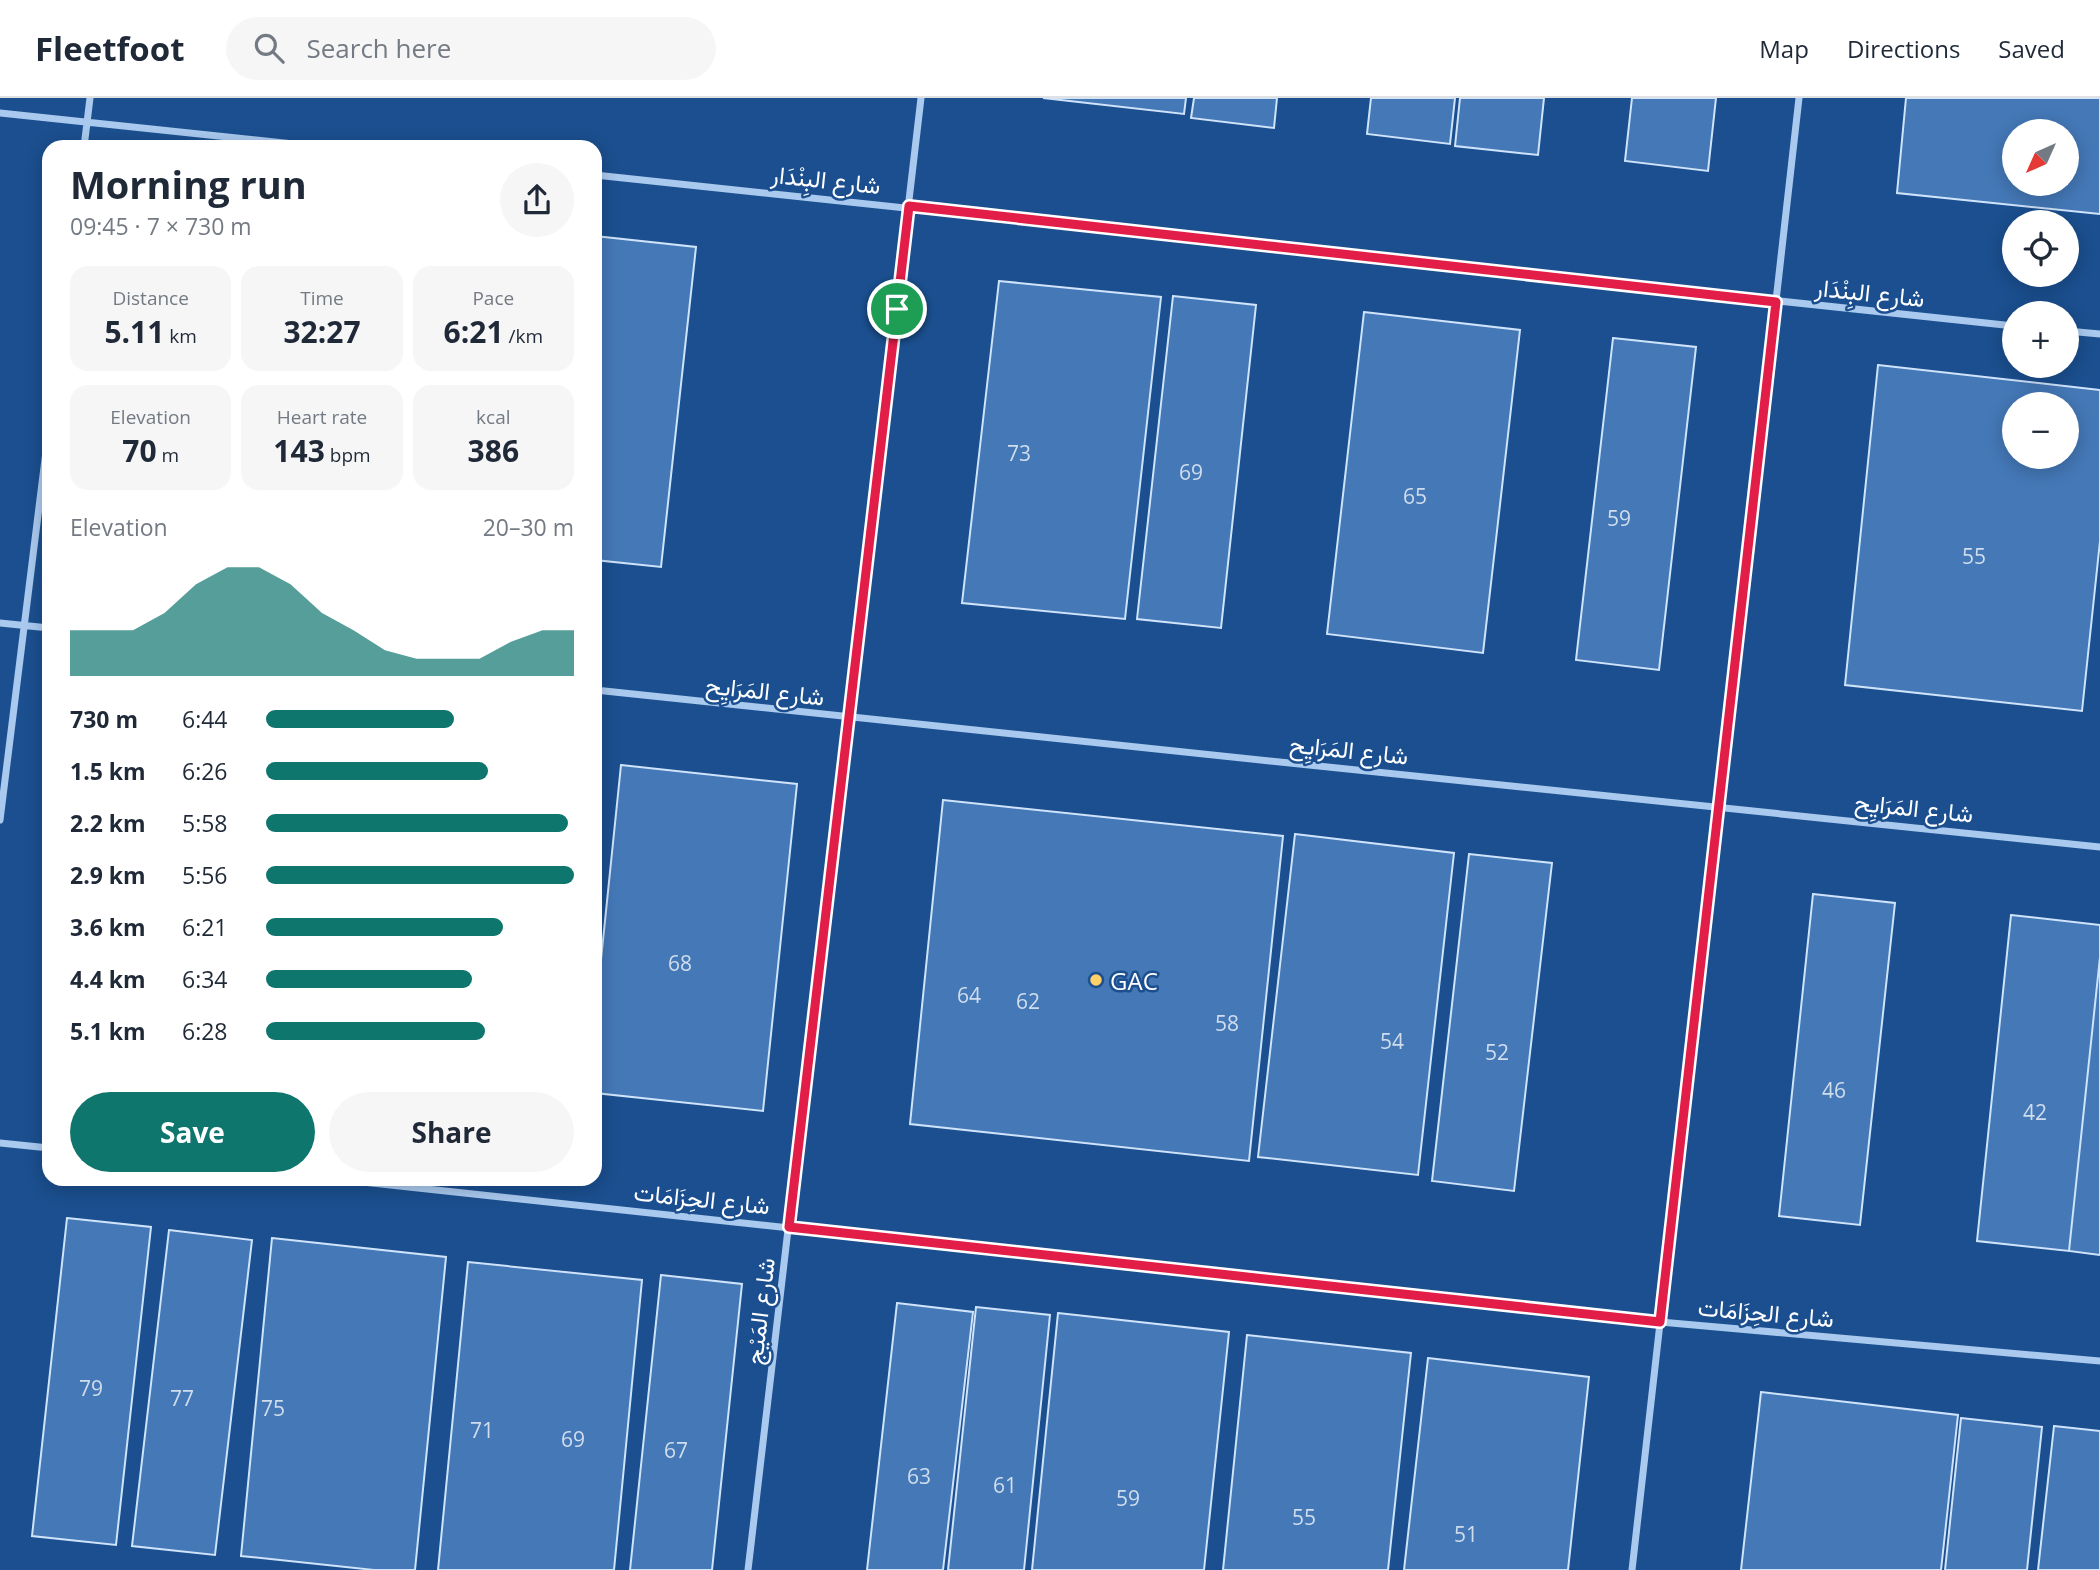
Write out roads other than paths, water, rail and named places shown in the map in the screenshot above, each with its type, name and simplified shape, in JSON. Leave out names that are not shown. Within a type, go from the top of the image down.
[{"type":"street","points":[[85,140],[90,98]]},
{"type":"street","name":"شارع المَيْج","points":[[748,1570],[921,98]]},
{"type":"street","points":[[1632,1570],[1799,98]]},
{"type":"street","points":[[0,113],[253,140]]},
{"type":"street","name":"شارع البِنْدَار","points":[[602,175],[2002,325]]},
{"type":"street","points":[[2079,332],[2100,334]]},
{"type":"street","points":[[0,820],[42,483]]},
{"type":"street","points":[[0,623],[42,627]]},
{"type":"street","name":"شارع المَرَايِح","points":[[602,691],[848,719],[1719,804],[2100,847]]},
{"type":"street","points":[[0,1143],[42,1147]]},
{"type":"street","name":"شارع الحِزَامَات","points":[[401,1186],[1660,1322],[2100,1361]]},
{"type":"place","name":"GAC","points":[[1096,980]]}]
